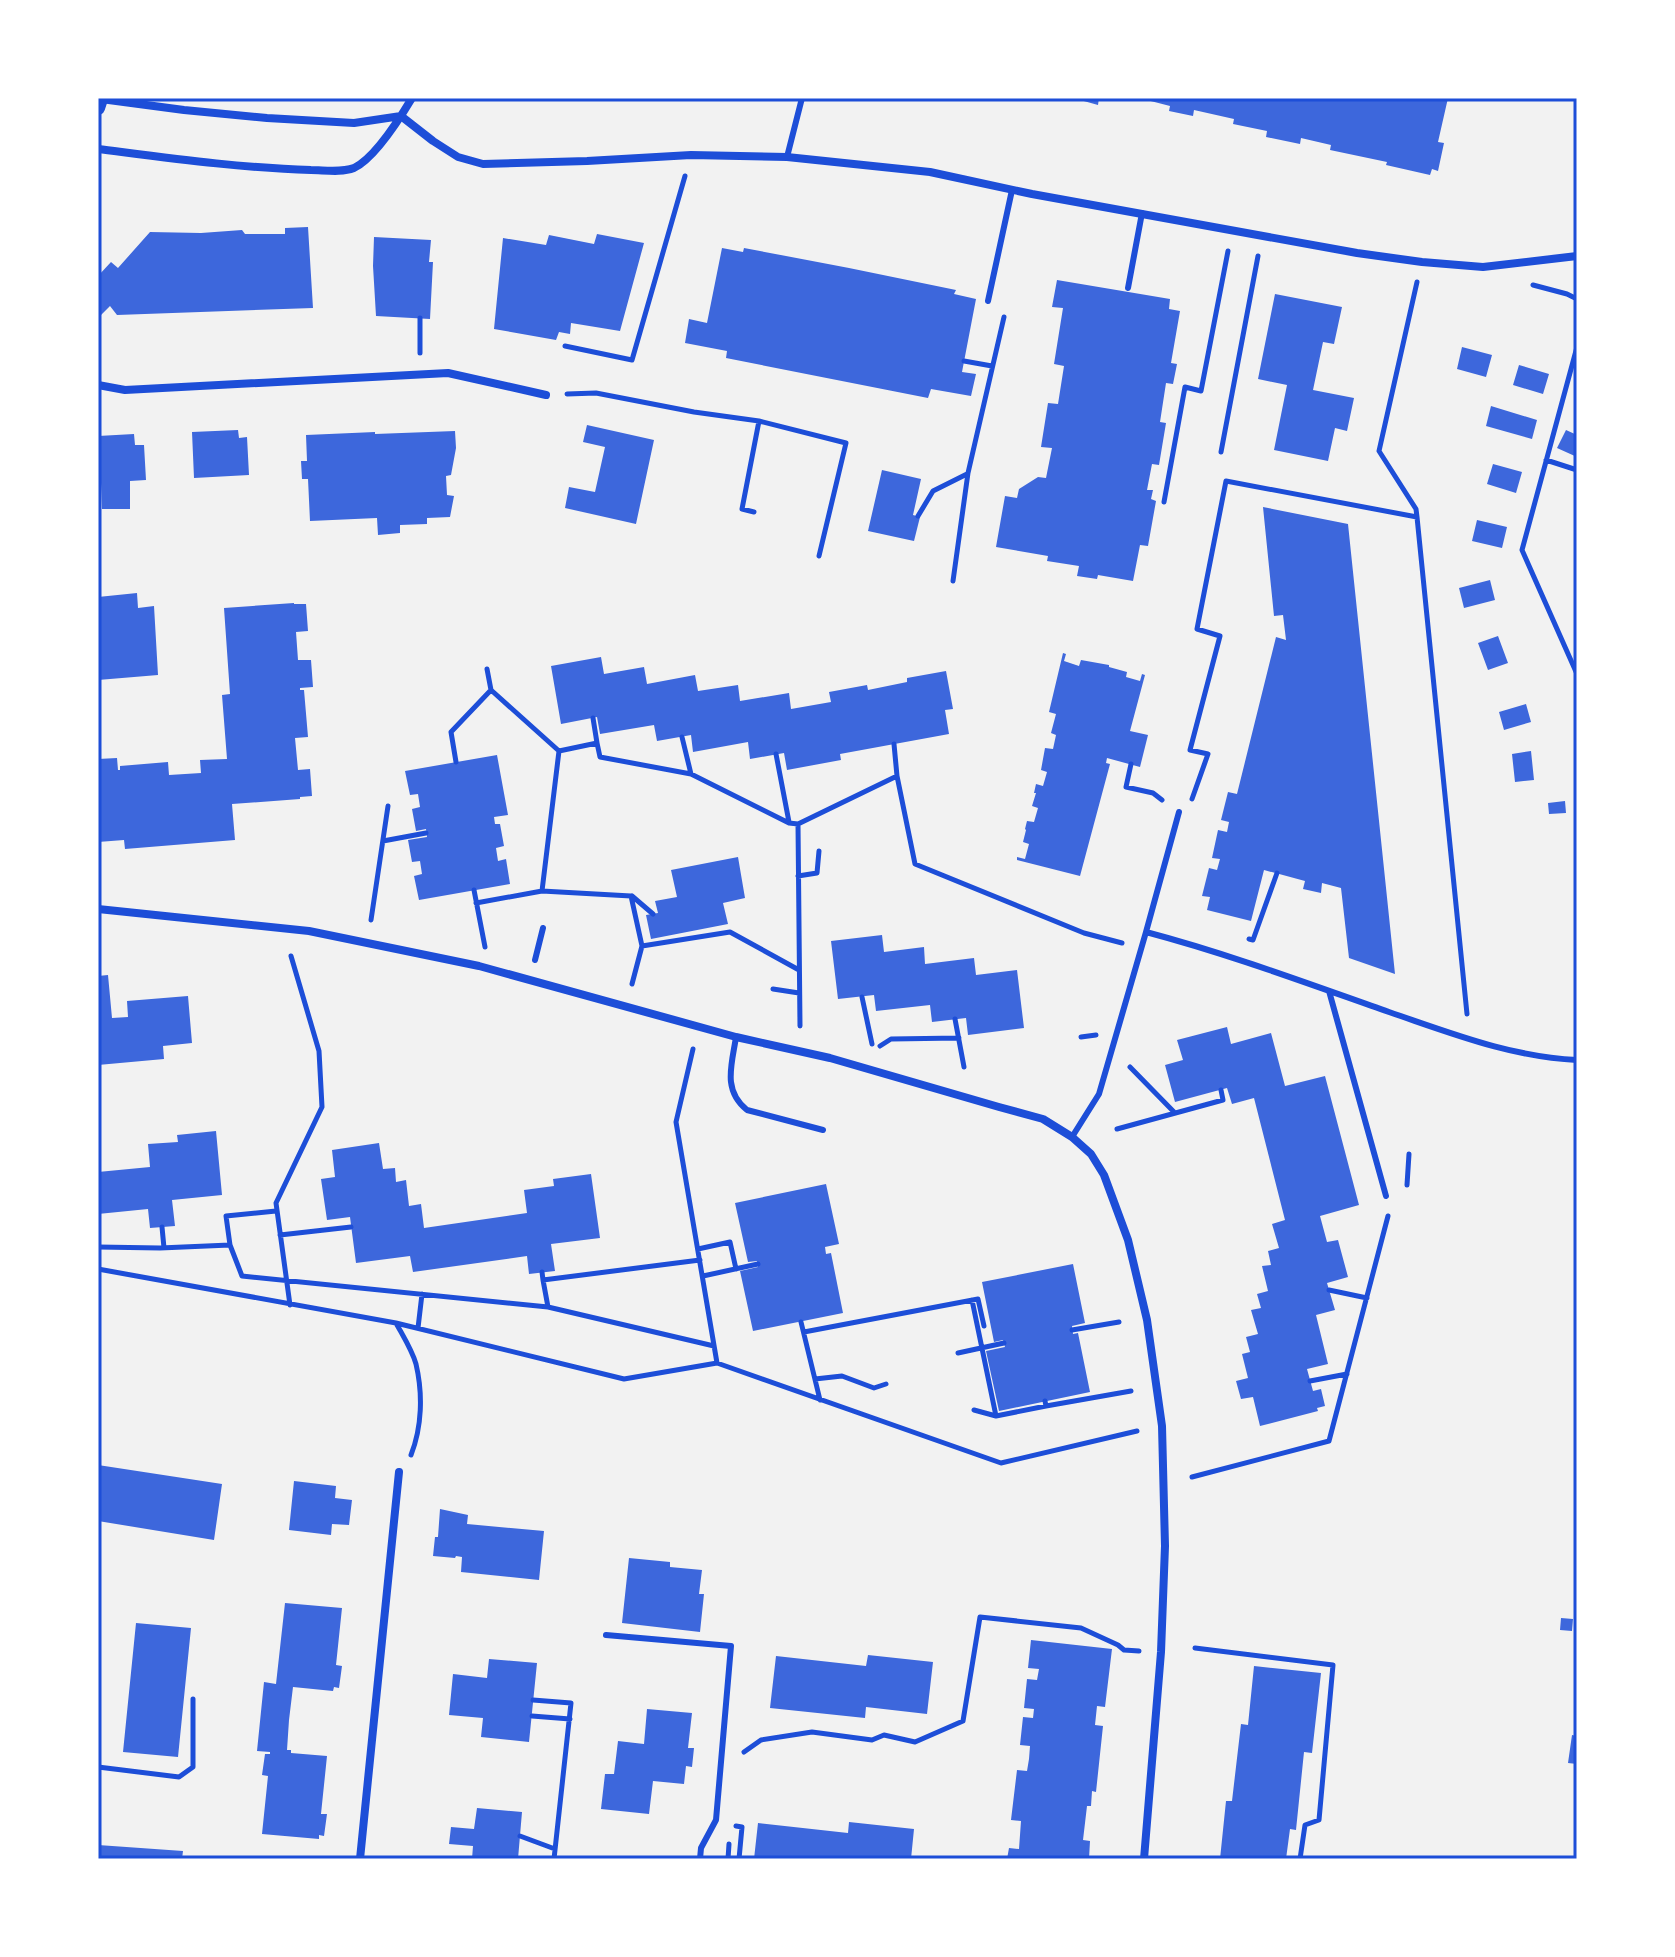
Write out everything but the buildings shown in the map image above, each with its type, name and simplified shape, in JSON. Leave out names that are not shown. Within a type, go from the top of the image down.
[{"type":"street","points":[[98,108],[99,98],[281,119],[354,123],[401,116],[458,157],[483,164],[691,155],[787,157],[930,172],[1012,190],[1422,262],[1483,267],[1577,256]]},
{"type":"street","points":[[98,149],[177,159],[341,171],[352,169],[368,158],[412,98]]},
{"type":"street","points":[[98,385],[125,390],[448,373],[546,395]]},
{"type":"street","points":[[98,909],[309,931],[479,966],[736,1037],[830,1058],[1043,1119],[1072,1137],[1091,1154],[1104,1175],[1128,1240],[1147,1320],[1162,1426],[1165,1561],[1161,1652],[1144,1859]]},
{"type":"street","points":[[360,1859],[399,1472]]},
{"type":"lane","points":[[787,157],[802,98]]},
{"type":"lane","points":[[988,301],[1012,190]]},
{"type":"lane","points":[[1128,288],[1142,213]]},
{"type":"lane","points":[[1072,1137],[1099,1094],[1179,812]]},
{"type":"lane","points":[[535,960],[543,928]]},
{"type":"lane","points":[[1146,932],[1204,948],[1469,1040],[1527,1055],[1577,1060]]},
{"type":"lane","points":[[1329,991],[1386,1196]]},
{"type":"lane","points":[[736,1037],[730,1074],[734,1096],[740,1104],[747,1110],[823,1130]]},
{"type":"lane","points":[[606,1635],[731,1646],[716,1820],[701,1848],[700,1859]]},
{"type":"path","points":[[565,346],[632,360],[686,175]]},
{"type":"path","points":[[1164,502],[1185,387],[1201,391],[1229,246]]},
{"type":"path","points":[[1221,452],[1259,251]]},
{"type":"path","points":[[1422,262],[1379,451],[1416,509],[1469,1040]]},
{"type":"path","points":[[953,581],[968,473],[1006,308]]},
{"type":"path","points":[[420,318],[420,375]]},
{"type":"path","points":[[1577,347],[1522,550],[1577,674]]},
{"type":"path","points":[[964,361],[992,366]]},
{"type":"path","points":[[596,393],[759,421],[846,443],[819,556]]},
{"type":"path","points":[[754,512],[742,509],[759,421]]},
{"type":"path","points":[[1546,460],[1577,470]]},
{"type":"path","points":[[918,516],[933,491],[968,473]]},
{"type":"path","points":[[1131,764],[1126,787],[1153,793],[1179,812],[1187,814],[1208,754],[1190,750],[1220,636],[1197,629],[1226,481],[1417,517]]},
{"type":"path","points":[[487,669],[491,690],[559,751]]},
{"type":"path","points":[[456,762],[451,732],[491,690]]},
{"type":"path","points":[[593,718],[600,757],[691,774],[789,823],[798,824],[897,776]]},
{"type":"path","points":[[682,737],[691,774]]},
{"type":"path","points":[[559,751],[597,743]]},
{"type":"path","points":[[894,744],[897,776],[915,864],[1084,933],[1142,949]]},
{"type":"path","points":[[542,891],[559,751]]},
{"type":"path","points":[[776,754],[789,823]]},
{"type":"path","points":[[371,920],[388,806]]},
{"type":"path","points":[[798,824],[800,1026]]},
{"type":"path","points":[[383,841],[426,833]]},
{"type":"path","points":[[798,876],[817,873],[819,851]]},
{"type":"path","points":[[1238,936],[1253,940],[1277,873]]},
{"type":"path","points":[[474,890],[485,948]]},
{"type":"path","points":[[476,903],[542,891],[631,896],[653,914]]},
{"type":"path","points":[[631,896],[642,946],[632,984]]},
{"type":"path","points":[[642,946],[730,932],[799,970]]},
{"type":"path","points":[[290,1305],[276,1203],[322,1107],[319,1051],[291,956]]},
{"type":"path","points":[[773,989],[799,993]]},
{"type":"path","points":[[862,997],[872,1044]]},
{"type":"path","points":[[955,1019],[964,1067]]},
{"type":"path","points":[[880,1046],[891,1039],[959,1038]]},
{"type":"path","points":[[693,1049],[676,1122],[717,1363]]},
{"type":"path","points":[[1130,1067],[1174,1112]]},
{"type":"path","points":[[1117,1129],[1223,1100],[1221,1090]]},
{"type":"path","points":[[1192,1477],[1329,1441],[1390,1211],[1386,1196]]},
{"type":"path","points":[[276,1211],[226,1216],[230,1245],[242,1276],[548,1307],[714,1346]]},
{"type":"path","points":[[162,1227],[164,1248]]},
{"type":"path","points":[[280,1235],[351,1227]]},
{"type":"path","points":[[698,1249],[730,1242],[736,1269]]},
{"type":"path","points":[[98,1247],[230,1245]]},
{"type":"path","points":[[543,1280],[700,1260]]},
{"type":"path","points":[[703,1276],[758,1264]]},
{"type":"path","points":[[98,1269],[396,1323],[624,1379],[717,1363],[1001,1463],[1137,1431]]},
{"type":"path","points":[[542,1272],[548,1307]]},
{"type":"path","points":[[1329,1290],[1367,1298]]},
{"type":"path","points":[[418,1328],[422,1294]]},
{"type":"path","points":[[804,1332],[978,1299],[984,1326]]},
{"type":"path","points":[[972,1300],[996,1416]]},
{"type":"path","points":[[801,1322],[820,1400]]},
{"type":"path","points":[[1072,1330],[1119,1322]]},
{"type":"path","points":[[396,1323],[415,1362],[420,1420],[412,1452],[399,1472]]},
{"type":"path","points":[[958,1353],[1004,1343]]},
{"type":"path","points":[[1310,1381],[1347,1374]]},
{"type":"path","points":[[815,1379],[842,1376],[874,1388],[886,1384]]},
{"type":"path","points":[[974,1410],[996,1416],[1046,1404],[1131,1391]]},
{"type":"path","points":[[741,1757],[745,1750],[761,1740],[812,1732],[872,1740],[884,1735],[915,1742],[963,1721],[980,1617],[1081,1628],[1124,1650],[1144,1651]]},
{"type":"path","points":[[1195,1648],[1333,1665],[1319,1820],[1305,1825],[1300,1858]]},
{"type":"path","points":[[98,1767],[179,1777],[193,1767],[193,1699]]},
{"type":"path","points":[[533,1700],[571,1703],[554,1859]]},
{"type":"path","points":[[532,1716],[570,1719]]},
{"type":"path","points":[[728,1859],[731,1826],[742,1827],[739,1859]]},
{"type":"path","points":[[520,1836],[555,1849]]}]
